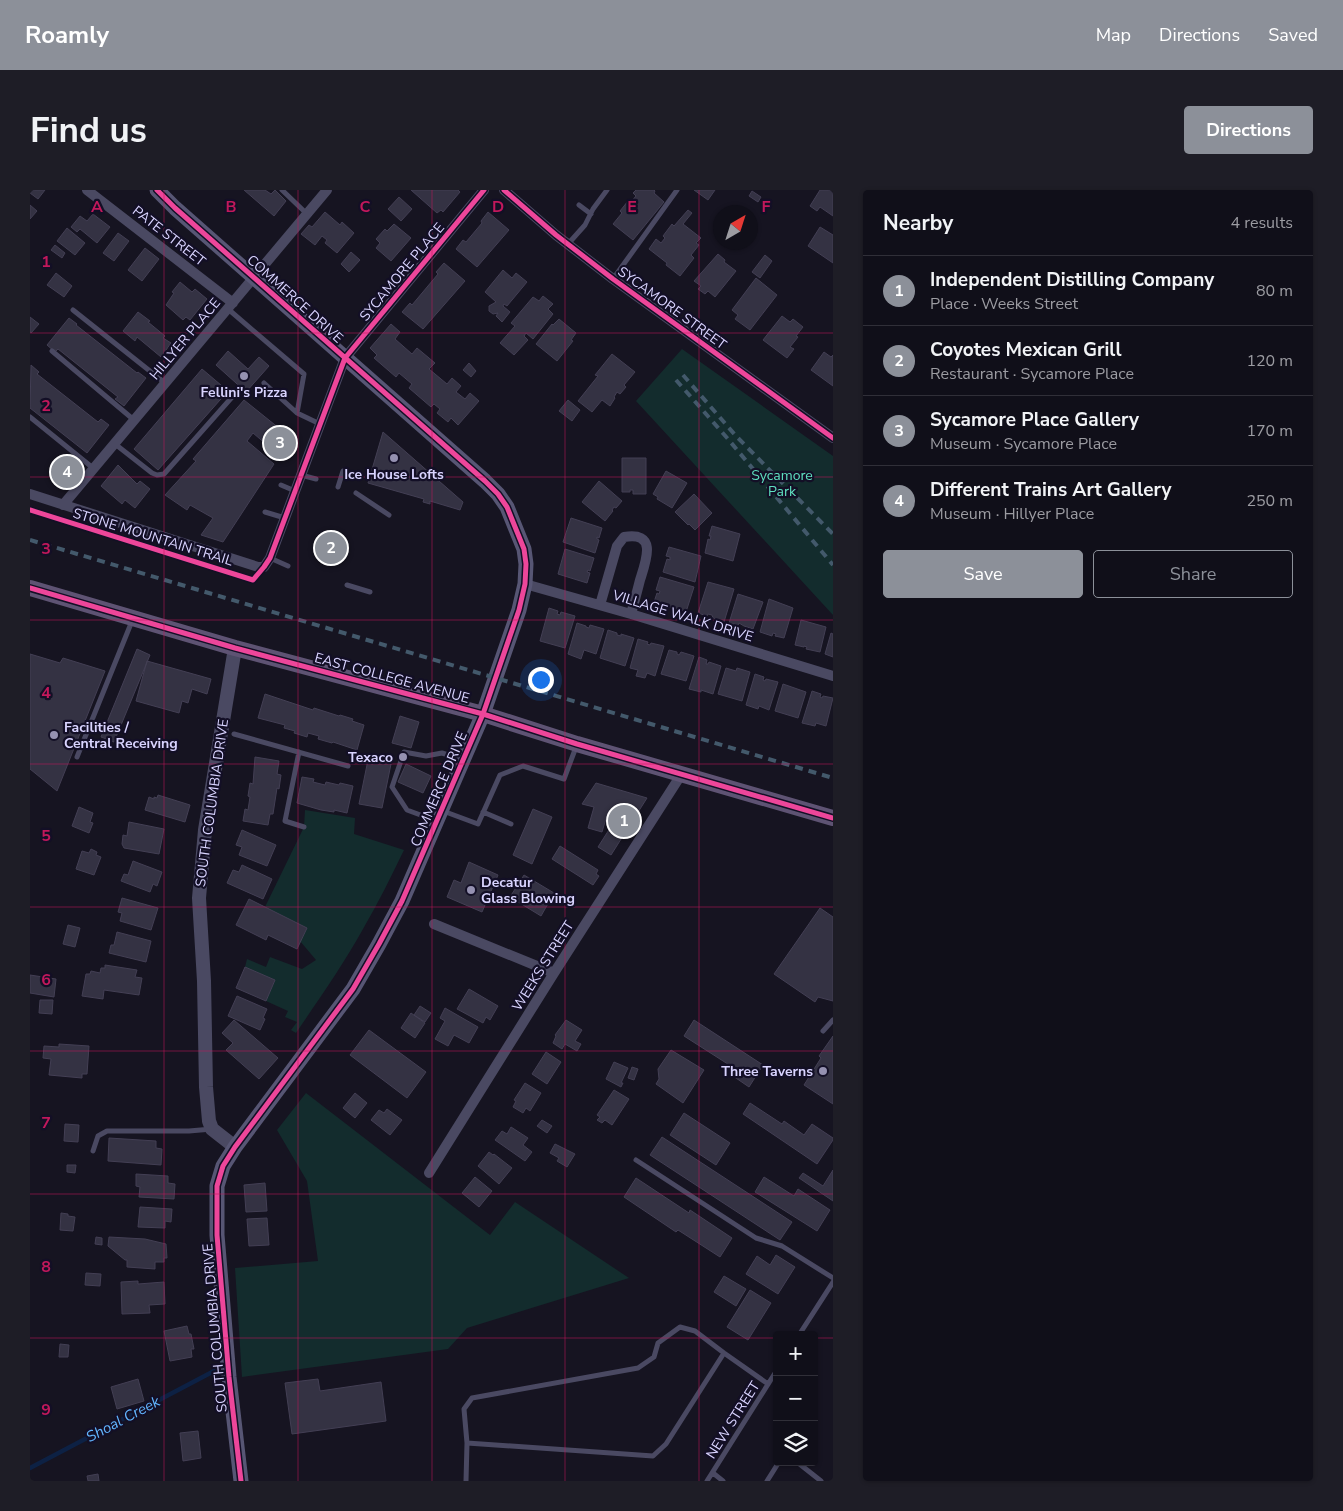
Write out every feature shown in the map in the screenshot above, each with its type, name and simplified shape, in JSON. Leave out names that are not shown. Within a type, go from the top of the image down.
[{"type":"main road","name":"COMMERCE DRIVE","points":[[157,190],[498,494],[514,521],[524,549],[526,564],[525,584],[519,610],[483,714],[402,901],[353,989],[235,1147]]},
{"type":"main road","name":"EAST COLLEGE AVENUE","points":[[30,588],[235,648],[483,714],[576,744],[833,818]]},
{"type":"main road","name":"SOUTH COLUMBIA DRIVE","points":[[235,1147],[223,1166],[217,1186],[218,1235],[229,1377],[241,1481]]},
{"type":"street","name":"PATE STREET","points":[[88,190],[230,306]]},
{"type":"street","name":"HILLYER PLACE","points":[[64,504],[327,190]]},
{"type":"street","name":"SYCAMORE PLACE","points":[[267,563],[345,358],[484,190]]},
{"type":"street","name":"SYCAMORE STREET","points":[[504,190],[613,279],[833,438]]},
{"type":"street","points":[[30,494],[258,567],[267,563]]},
{"type":"street","points":[[600,605],[617,546],[624,537],[634,535],[646,544],[648,555],[631,614]]},
{"type":"street","name":"VILLAGE WALK DRIVE","points":[[525,584],[631,614],[833,676]]},
{"type":"street","name":"SOUTH COLUMBIA DRIVE","points":[[212,1129],[209,1121],[206,1087],[204,990],[199,898],[205,830],[235,648]]},
{"type":"street","name":"WEEKS STREET","points":[[429,1173],[681,774]]},
{"type":"street","points":[[434,924],[554,973]]},
{"type":"street","points":[[212,1129],[235,1147]]},
{"type":"lane","points":[[282,190],[307,214]]},
{"type":"lane","points":[[568,244],[586,225],[607,190]]},
{"type":"lane","points":[[613,279],[677,190]]},
{"type":"lane","points":[[579,206],[591,214]]},
{"type":"lane","points":[[230,306],[304,374],[297,413]]},
{"type":"lane","points":[[73,310],[166,383]]},
{"type":"lane","points":[[52,351],[134,420]]},
{"type":"lane","points":[[264,383],[297,413],[320,424]]},
{"type":"lane","points":[[114,444],[156,475],[164,474],[233,396]]},
{"type":"lane","points":[[30,418],[93,469]]},
{"type":"lane","points":[[338,487],[343,471]]},
{"type":"lane","points":[[301,475],[316,479]]},
{"type":"lane","points":[[281,485],[295,490]]},
{"type":"lane","points":[[356,493],[389,515]]},
{"type":"lane","points":[[266,512],[285,518]]},
{"type":"lane","points":[[267,563],[288,566]]},
{"type":"lane","points":[[347,585],[370,592]]},
{"type":"lane","points":[[77,756],[133,618]]},
{"type":"lane","points":[[234,734],[348,766]]},
{"type":"lane","points":[[464,760],[442,753],[426,756],[404,752],[392,787],[407,810],[478,824],[500,775],[523,766],[564,779],[576,744]]},
{"type":"lane","points":[[299,752],[285,821],[304,827]]},
{"type":"lane","points":[[483,812],[511,824]]},
{"type":"lane","points":[[823,1031],[833,1020]]},
{"type":"lane","points":[[93,1151],[98,1136],[107,1131],[188,1131],[212,1129]]},
{"type":"lane","points":[[636,1160],[756,1238],[782,1246],[833,1278]]},
{"type":"lane","points":[[802,1331],[833,1282]]},
{"type":"lane","points":[[466,1481],[467,1443],[464,1410],[472,1398],[638,1368],[654,1357],[658,1343],[680,1327],[695,1331],[768,1384]]},
{"type":"lane","points":[[467,1443],[653,1456],[666,1444],[724,1353]]},
{"type":"lane","name":"NEW STREET","points":[[708,1481],[773,1376]]},
{"type":"lane","points":[[767,1481],[776,1466]]},
{"type":"lane","points":[[802,1466],[821,1481]]},
{"type":"lane","points":[[713,1473],[723,1481]]},
{"type":"green space","name":"Sycamore Park","points":[[682,349],[833,456],[833,615],[636,401]]},
{"type":"green space","points":[[305,810],[355,818],[354,834],[404,850],[355,942],[331,982],[296,1033],[291,1030],[297,1022],[285,1017],[288,1011],[266,1001],[275,980],[245,967],[247,959],[266,967],[270,957],[302,969],[316,960],[300,941],[307,928],[265,907],[304,827]]},
{"type":"green space","points":[[306,1093],[490,1235],[515,1202],[629,1278],[467,1328],[448,1349],[242,1377],[235,1268],[318,1261],[307,1181],[277,1130]]},
{"type":"building","points":[[30,190],[45,190],[38,199],[30,193]]},
{"type":"building","points":[[244,190],[265,190],[271,194],[275,190],[286,201],[274,216]]},
{"type":"building","points":[[411,190],[458,190],[460,192],[443,212],[441,210],[437,213]]},
{"type":"building","points":[[636,190],[654,190],[654,193],[664,202],[633,240],[613,224],[622,213],[620,211],[628,201],[630,203],[636,196],[633,193]]},
{"type":"building","points":[[694,190],[715,190],[708,200]]},
{"type":"building","points":[[820,190],[833,190],[833,216],[820,207],[817,211],[810,206]]},
{"type":"building","points":[[752,191],[761,197],[758,202],[749,196]]},
{"type":"building","points":[[399,197],[412,209],[401,221],[388,209]]},
{"type":"building","points":[[30,205],[37,211],[30,219]]},
{"type":"building","points":[[688,210],[692,213],[683,224],[701,238],[696,243],[699,245],[691,255],[694,258],[680,276],[649,249],[656,239],[661,243],[665,238],[663,236],[672,224],[674,226]]},
{"type":"building","points":[[325,212],[340,225],[342,222],[354,233],[337,253],[325,243],[327,240],[322,236],[315,245],[301,234],[309,225],[312,227]]},
{"type":"building","points":[[488,212],[509,230],[477,267],[456,249],[463,240],[466,242],[482,223],[481,221]]},
{"type":"building","points":[[93,214],[110,227],[97,243],[80,229],[77,232],[71,227],[80,216],[87,221]]},
{"type":"building","points":[[394,224],[411,238],[391,261],[376,248],[380,243],[376,239],[385,229],[387,231]]},
{"type":"building","points":[[820,227],[833,235],[833,263],[808,246]]},
{"type":"building","points":[[67,228],[85,243],[75,255],[57,241]]},
{"type":"building","points":[[118,233],[129,241],[114,261],[103,253]]},
{"type":"building","points":[[55,245],[65,253],[62,258],[51,250]]},
{"type":"building","points":[[145,248],[159,259],[142,281],[128,270]]},
{"type":"building","points":[[351,252],[360,260],[349,272],[341,264]]},
{"type":"building","points":[[718,254],[725,260],[724,262],[736,271],[715,297],[708,291],[705,294],[698,289],[701,286],[694,281]]},
{"type":"building","points":[[765,255],[772,261],[760,278],[752,272]]},
{"type":"building","points":[[444,263],[465,281],[423,329],[402,312],[410,303],[412,305],[438,274],[436,272]]},
{"type":"building","points":[[503,270],[512,278],[516,273],[527,282],[507,306],[504,304],[503,306],[510,312],[502,322],[496,316],[498,313],[493,314],[489,311],[489,306],[496,302],[485,292]]},
{"type":"building","points":[[56,273],[72,286],[64,297],[47,285]]},
{"type":"building","points":[[756,278],[777,295],[750,330],[735,319],[738,315],[732,310]]},
{"type":"building","points":[[180,282],[192,292],[195,289],[207,299],[190,320],[186,317],[183,320],[166,305],[174,293],[172,292]]},
{"type":"building","points":[[543,296],[553,304],[548,309],[553,314],[533,339],[526,333],[524,336],[528,340],[514,355],[500,343],[515,326],[511,323],[533,297],[539,301]]},
{"type":"building","points":[[138,312],[165,336],[163,338],[171,343],[161,357],[137,337],[135,341],[123,331]]},
{"type":"building","points":[[782,316],[790,322],[793,319],[803,327],[790,347],[794,349],[787,358],[763,340]]},
{"type":"building","points":[[30,317],[39,324],[31,333],[30,331]]},
{"type":"building","points":[[69,318],[137,373],[146,378],[124,406],[115,399],[118,397],[58,349],[55,352],[47,345]]},
{"type":"building","points":[[559,319],[576,333],[571,340],[573,341],[557,361],[536,344],[552,324]]},
{"type":"building","points":[[391,324],[400,332],[395,339],[412,354],[417,348],[435,363],[429,369],[447,384],[452,378],[461,386],[456,392],[465,399],[470,393],[479,401],[458,425],[451,418],[448,422],[437,413],[440,409],[434,404],[431,407],[409,388],[412,384],[399,373],[396,377],[374,358],[377,355],[370,348]]},
{"type":"building","name":"Fellini's Pizza","points":[[228,351],[248,369],[259,357],[269,366],[246,392],[216,365]]},
{"type":"building","points":[[824,352],[831,357],[833,355],[833,386],[811,370]]},
{"type":"building","points":[[612,354],[635,372],[624,385],[626,387],[620,394],[617,392],[610,406],[602,400],[592,412],[578,401],[598,376],[595,375]]},
{"type":"building","points":[[469,363],[476,371],[471,377],[463,370]]},
{"type":"building","points":[[31,365],[39,372],[37,374],[98,422],[101,419],[109,425],[87,453],[30,408]]},
{"type":"building","points":[[202,369],[228,391],[158,470],[134,449]]},
{"type":"building","points":[[244,400],[295,441],[281,457],[253,433],[247,441],[274,464],[223,542],[201,535],[213,518],[190,505],[187,510],[165,495],[196,461],[193,459]]},
{"type":"building","points":[[568,400],[580,410],[572,421],[559,411]]},
{"type":"building","name":"Ice House Lofts","points":[[383,432],[463,502],[460,510],[430,501],[430,504],[423,502],[424,499],[368,483]]},
{"type":"building","points":[[622,458],[646,458],[646,494],[633,494],[633,490],[622,492]]},
{"type":"building","points":[[118,465],[137,484],[140,481],[150,489],[135,508],[125,500],[122,504],[101,486]]},
{"type":"building","points":[[666,471],[687,483],[672,508],[657,499],[658,497],[653,494]]},
{"type":"building","points":[[599,481],[622,501],[616,508],[614,507],[605,521],[582,502]]},
{"type":"building","points":[[694,494],[712,513],[695,530],[675,512]]},
{"type":"building","points":[[571,518],[602,528],[599,538],[597,537],[599,540],[595,553],[563,542]]},
{"type":"building","points":[[712,526],[740,534],[733,561],[705,553],[708,539],[710,540],[711,536],[709,536]]},
{"type":"building","points":[[669,547],[701,556],[695,582],[663,572],[667,559],[670,560],[670,557],[666,556]]},
{"type":"building","points":[[565,549],[594,558],[590,571],[588,570],[587,572],[590,573],[587,583],[558,574]]},
{"type":"building","points":[[660,577],[694,587],[686,612],[654,602],[657,593],[659,594],[660,591],[656,590]]},
{"type":"building","points":[[708,582],[734,589],[724,622],[713,618],[712,615],[708,614],[707,616],[698,613]]},
{"type":"building","points":[[738,594],[763,602],[753,629],[739,623],[738,625],[729,623]]},
{"type":"building","points":[[769,599],[793,608],[784,638],[775,636],[776,634],[773,633],[772,636],[760,632]]},
{"type":"building","points":[[549,608],[558,611],[557,614],[560,615],[561,612],[575,616],[565,648],[540,641]]},
{"type":"building","points":[[801,620],[826,627],[820,652],[795,645]]},
{"type":"building","points":[[577,623],[589,628],[590,625],[604,629],[596,654],[584,650],[581,659],[568,654]]},
{"type":"building","points":[[608,630],[617,633],[617,635],[621,636],[621,634],[634,638],[625,666],[600,658]]},
{"type":"building","points":[[831,633],[833,634],[833,657],[825,654]]},
{"type":"building","points":[[638,639],[648,642],[647,644],[650,645],[651,643],[664,646],[655,676],[647,673],[645,678],[636,676],[638,670],[630,668]]},
{"type":"building","points":[[137,649],[150,655],[114,742],[101,737]]},
{"type":"building","points":[[669,650],[677,652],[679,655],[681,652],[694,656],[686,681],[661,674]]},
{"type":"building","name":"Facilities / Central Receiving","points":[[30,654],[60,663],[63,658],[105,671],[57,791],[30,769]]},
{"type":"building","points":[[699,657],[707,660],[706,664],[709,662],[721,666],[713,694],[689,689]]},
{"type":"building","points":[[147,661],[211,679],[207,694],[192,689],[188,703],[182,701],[179,713],[136,701]]},
{"type":"building","points":[[726,668],[736,671],[737,668],[750,672],[742,701],[718,694]]},
{"type":"building","points":[[755,674],[764,677],[763,680],[765,681],[766,679],[778,682],[769,710],[759,706],[758,709],[746,705]]},
{"type":"building","points":[[783,684],[806,692],[798,718],[775,711]]},
{"type":"building","points":[[812,691],[821,694],[820,697],[822,698],[823,696],[833,698],[826,726],[816,723],[815,726],[802,723]]},
{"type":"building","points":[[265,694],[313,710],[314,708],[353,719],[352,721],[364,725],[357,750],[318,739],[319,736],[308,733],[307,737],[294,733],[295,731],[284,728],[285,725],[258,718]]},
{"type":"building","points":[[400,716],[419,722],[411,748],[392,743]]},
{"type":"building","points":[[255,757],[279,761],[277,774],[281,775],[279,789],[277,788],[273,814],[270,814],[268,825],[243,821],[245,809],[248,810],[250,783],[253,784]]},
{"type":"building","points":[[368,760],[391,764],[382,808],[359,804]]},
{"type":"building","points":[[406,764],[431,776],[423,793],[398,782]]},
{"type":"building","points":[[302,777],[314,779],[313,782],[325,785],[326,782],[353,786],[347,813],[321,810],[297,803]]},
{"type":"building","points":[[596,783],[647,798],[611,855],[598,847],[619,814],[608,812],[602,832],[588,828],[594,807],[582,804]]},
{"type":"building","points":[[158,795],[190,805],[185,822],[145,810],[149,797],[154,799]]},
{"type":"building","points":[[79,807],[93,813],[90,822],[93,823],[89,833],[72,826]]},
{"type":"building","points":[[533,809],[552,817],[532,864],[513,855]]},
{"type":"building","points":[[129,822],[164,829],[159,854],[124,848],[122,844],[123,835],[127,836]]},
{"type":"building","points":[[242,830],[276,845],[267,866],[239,855],[242,847],[236,845]]},
{"type":"building","points":[[560,846],[598,870],[596,874],[599,876],[593,885],[552,859]]},
{"type":"building","points":[[91,849],[97,852],[96,855],[101,857],[94,875],[76,869],[82,851],[89,853]]},
{"type":"building","points":[[133,861],[162,872],[157,886],[153,884],[150,892],[121,881],[124,874],[128,875]]},
{"type":"building","name":"Decatur Glass Blowing","points":[[469,862],[498,875],[482,912],[447,897],[454,880],[461,883]]},
{"type":"building","points":[[242,865],[272,879],[263,899],[227,883],[233,870],[239,872]]},
{"type":"building","points":[[524,875],[554,893],[541,916],[510,897]]},
{"type":"building","points":[[122,898],[158,908],[151,930],[120,921],[122,913],[118,912]]},
{"type":"building","points":[[249,899],[307,928],[297,949],[268,935],[266,940],[236,925]]},
{"type":"building","points":[[820,908],[833,917],[833,1001],[818,997],[815,1002],[774,974]]},
{"type":"building","points":[[68,925],[80,928],[75,947],[63,944]]},
{"type":"building","points":[[117,932],[151,941],[146,962],[109,953],[111,945],[114,945]]},
{"type":"building","points":[[105,965],[137,970],[135,977],[142,978],[139,995],[104,990],[103,999],[82,996],[86,974],[90,974],[91,971],[100,973],[101,968],[105,968]]},
{"type":"building","points":[[245,967],[275,980],[266,1001],[236,988]]},
{"type":"building","points":[[30,975],[56,979],[54,997],[30,993]]},
{"type":"building","points":[[469,989],[498,1006],[490,1020],[486,1017],[483,1023],[457,1009]]},
{"type":"building","points":[[237,996],[267,1009],[260,1030],[228,1016]]},
{"type":"building","points":[[40,1000],[53,1000],[52,1014],[39,1013]]},
{"type":"building","points":[[420,1006],[431,1013],[425,1022],[414,1015]]},
{"type":"building","points":[[445,1008],[478,1027],[469,1043],[454,1035],[448,1046],[435,1039],[445,1021],[440,1018]]},
{"type":"building","points":[[411,1013],[425,1023],[415,1038],[401,1028]]},
{"type":"building","points":[[234,1020],[278,1058],[259,1079],[226,1050],[233,1043],[222,1033]]},
{"type":"building","points":[[566,1020],[582,1030],[575,1041],[581,1044],[577,1051],[565,1044],[562,1049],[553,1043],[555,1035]]},
{"type":"building","points":[[694,1020],[763,1065],[749,1087],[733,1076],[736,1073],[732,1071],[734,1068],[684,1036]]},
{"type":"building","points":[[369,1030],[426,1072],[407,1098],[350,1055]]},
{"type":"building","name":"Three Taverns","points":[[833,1036],[833,1104],[804,1085],[821,1058],[819,1056]]},
{"type":"building","points":[[59,1044],[89,1046],[87,1074],[82,1074],[82,1078],[49,1075],[51,1059],[43,1058],[44,1046],[59,1047]]},
{"type":"building","points":[[671,1050],[704,1070],[683,1103],[656,1084],[659,1079],[658,1069]]},
{"type":"building","points":[[546,1052],[561,1062],[547,1084],[532,1074]]},
{"type":"building","points":[[614,1062],[628,1068],[621,1087],[606,1079]]},
{"type":"building","points":[[632,1067],[638,1069],[634,1080],[628,1078]]},
{"type":"building","points":[[525,1083],[541,1093],[530,1111],[526,1108],[523,1113],[513,1107],[516,1101],[514,1100]]},
{"type":"building","points":[[614,1090],[629,1099],[612,1125],[605,1120],[602,1123],[597,1120],[600,1117],[597,1115]]},
{"type":"building","points":[[355,1093],[367,1103],[355,1118],[343,1108]]},
{"type":"building","points":[[750,1103],[782,1124],[784,1121],[804,1135],[812,1124],[833,1138],[833,1140],[817,1164],[743,1114]]},
{"type":"building","points":[[387,1109],[402,1120],[390,1135],[371,1120],[379,1110],[384,1113]]},
{"type":"building","points":[[684,1113],[730,1143],[716,1165],[670,1135]]},
{"type":"building","points":[[542,1120],[552,1126],[547,1133],[537,1126]]},
{"type":"building","points":[[65,1124],[79,1125],[78,1142],[64,1141]]},
{"type":"building","points":[[511,1127],[528,1138],[523,1145],[532,1152],[525,1161],[495,1140],[502,1131],[507,1134]]},
{"type":"building","points":[[662,1137],[792,1222],[780,1240],[650,1155]]},
{"type":"building","points":[[109,1138],[156,1141],[156,1148],[162,1149],[161,1165],[108,1161]]},
{"type":"building","points":[[555,1144],[575,1154],[567,1167],[557,1161],[559,1158],[550,1153]]},
{"type":"building","points":[[489,1152],[512,1168],[499,1184],[478,1166]]},
{"type":"building","points":[[67,1165],[76,1165],[75,1173],[67,1172]]},
{"type":"building","points":[[833,1170],[833,1201],[799,1178],[803,1173],[823,1186]]},
{"type":"building","points":[[136,1174],[168,1176],[168,1183],[175,1184],[174,1199],[139,1197],[140,1187],[136,1186]]},
{"type":"building","points":[[475,1177],[492,1191],[479,1207],[462,1193]]},
{"type":"building","points":[[764,1177],[794,1196],[798,1189],[830,1210],[817,1231],[755,1192]]},
{"type":"building","points":[[636,1178],[689,1213],[690,1210],[732,1238],[720,1257],[678,1230],[676,1232],[624,1197]]},
{"type":"building","points":[[265,1183],[267,1211],[246,1212],[244,1185]]},
{"type":"building","points":[[140,1207],[172,1209],[171,1222],[165,1221],[165,1228],[138,1227]]},
{"type":"building","points":[[61,1213],[75,1217],[73,1231],[60,1230]]},
{"type":"building","points":[[267,1218],[269,1245],[249,1246],[247,1219]]},
{"type":"building","points":[[96,1237],[102,1238],[102,1245],[95,1244]]},
{"type":"building","points":[[109,1237],[145,1239],[166,1244],[167,1258],[164,1258],[164,1262],[155,1262],[155,1269],[127,1267],[127,1260],[108,1246]]},
{"type":"building","points":[[776,1255],[795,1267],[778,1294],[746,1274],[757,1256],[770,1265]]},
{"type":"building","points":[[86,1273],[101,1274],[100,1286],[85,1285]]},
{"type":"building","points":[[724,1276],[746,1289],[736,1306],[714,1292]]},
{"type":"building","points":[[138,1281],[138,1284],[164,1282],[165,1304],[149,1305],[150,1313],[122,1314],[121,1282]]},
{"type":"building","points":[[750,1290],[771,1303],[748,1340],[727,1327]]},
{"type":"building","points":[[187,1326],[194,1349],[191,1349],[192,1357],[170,1361],[164,1331]]},
{"type":"building","points":[[60,1344],[69,1345],[68,1357],[59,1357]]},
{"type":"building","points":[[138,1379],[144,1401],[117,1409],[111,1387]]},
{"type":"building","points":[[318,1379],[320,1391],[381,1382],[386,1421],[292,1434],[285,1383]]},
{"type":"building","points":[[198,1431],[201,1458],[183,1461],[180,1433]]},
{"type":"building","points":[[98,1474],[99,1481],[88,1481],[87,1476]]},
{"type":"waterway","name":"Shoal Creek","points":[[30,1468],[216,1370]]},
{"type":"railway","points":[[683,375],[736,436],[833,534]]},
{"type":"railway","points":[[676,380],[833,565]]},
{"type":"railway","points":[[30,540],[833,778]]},
{"type":"cycle path","points":[[157,190],[498,494],[507,507],[524,549],[526,564],[525,584],[519,610],[483,714],[402,901],[353,989],[235,1147],[223,1166],[217,1186],[217,1235],[229,1377],[241,1481]]},
{"type":"cycle path","name":"STONE MOUNTAIN TRAIL","points":[[30,510],[253,580],[270,558],[345,358],[484,190]]},
{"type":"cycle path","points":[[504,190],[556,235],[613,279],[833,438]]},
{"type":"cycle path","points":[[30,588],[235,648],[483,714],[577,744],[833,818]]},
{"type":"place","name":"Fellini's Pizza","points":[[244,376]]},
{"type":"place","name":"Sycamore Place Gallery","points":[[280,443]]},
{"type":"place","name":"Ice House Lofts","points":[[394,458]]},
{"type":"place","name":"Different Trains Art Gallery","points":[[67,472]]},
{"type":"place","name":"Coyotes Mexican Grill","points":[[331,548]]},
{"type":"place","name":"Facilities / Central Receiving","points":[[54,735]]},
{"type":"place","name":"Texaco","points":[[403,757]]},
{"type":"place","name":"Independent Distilling Company","points":[[624,821]]},
{"type":"place","name":"Decatur Glass Blowing","points":[[471,890]]},
{"type":"place","name":"Three Taverns","points":[[823,1071]]}]
